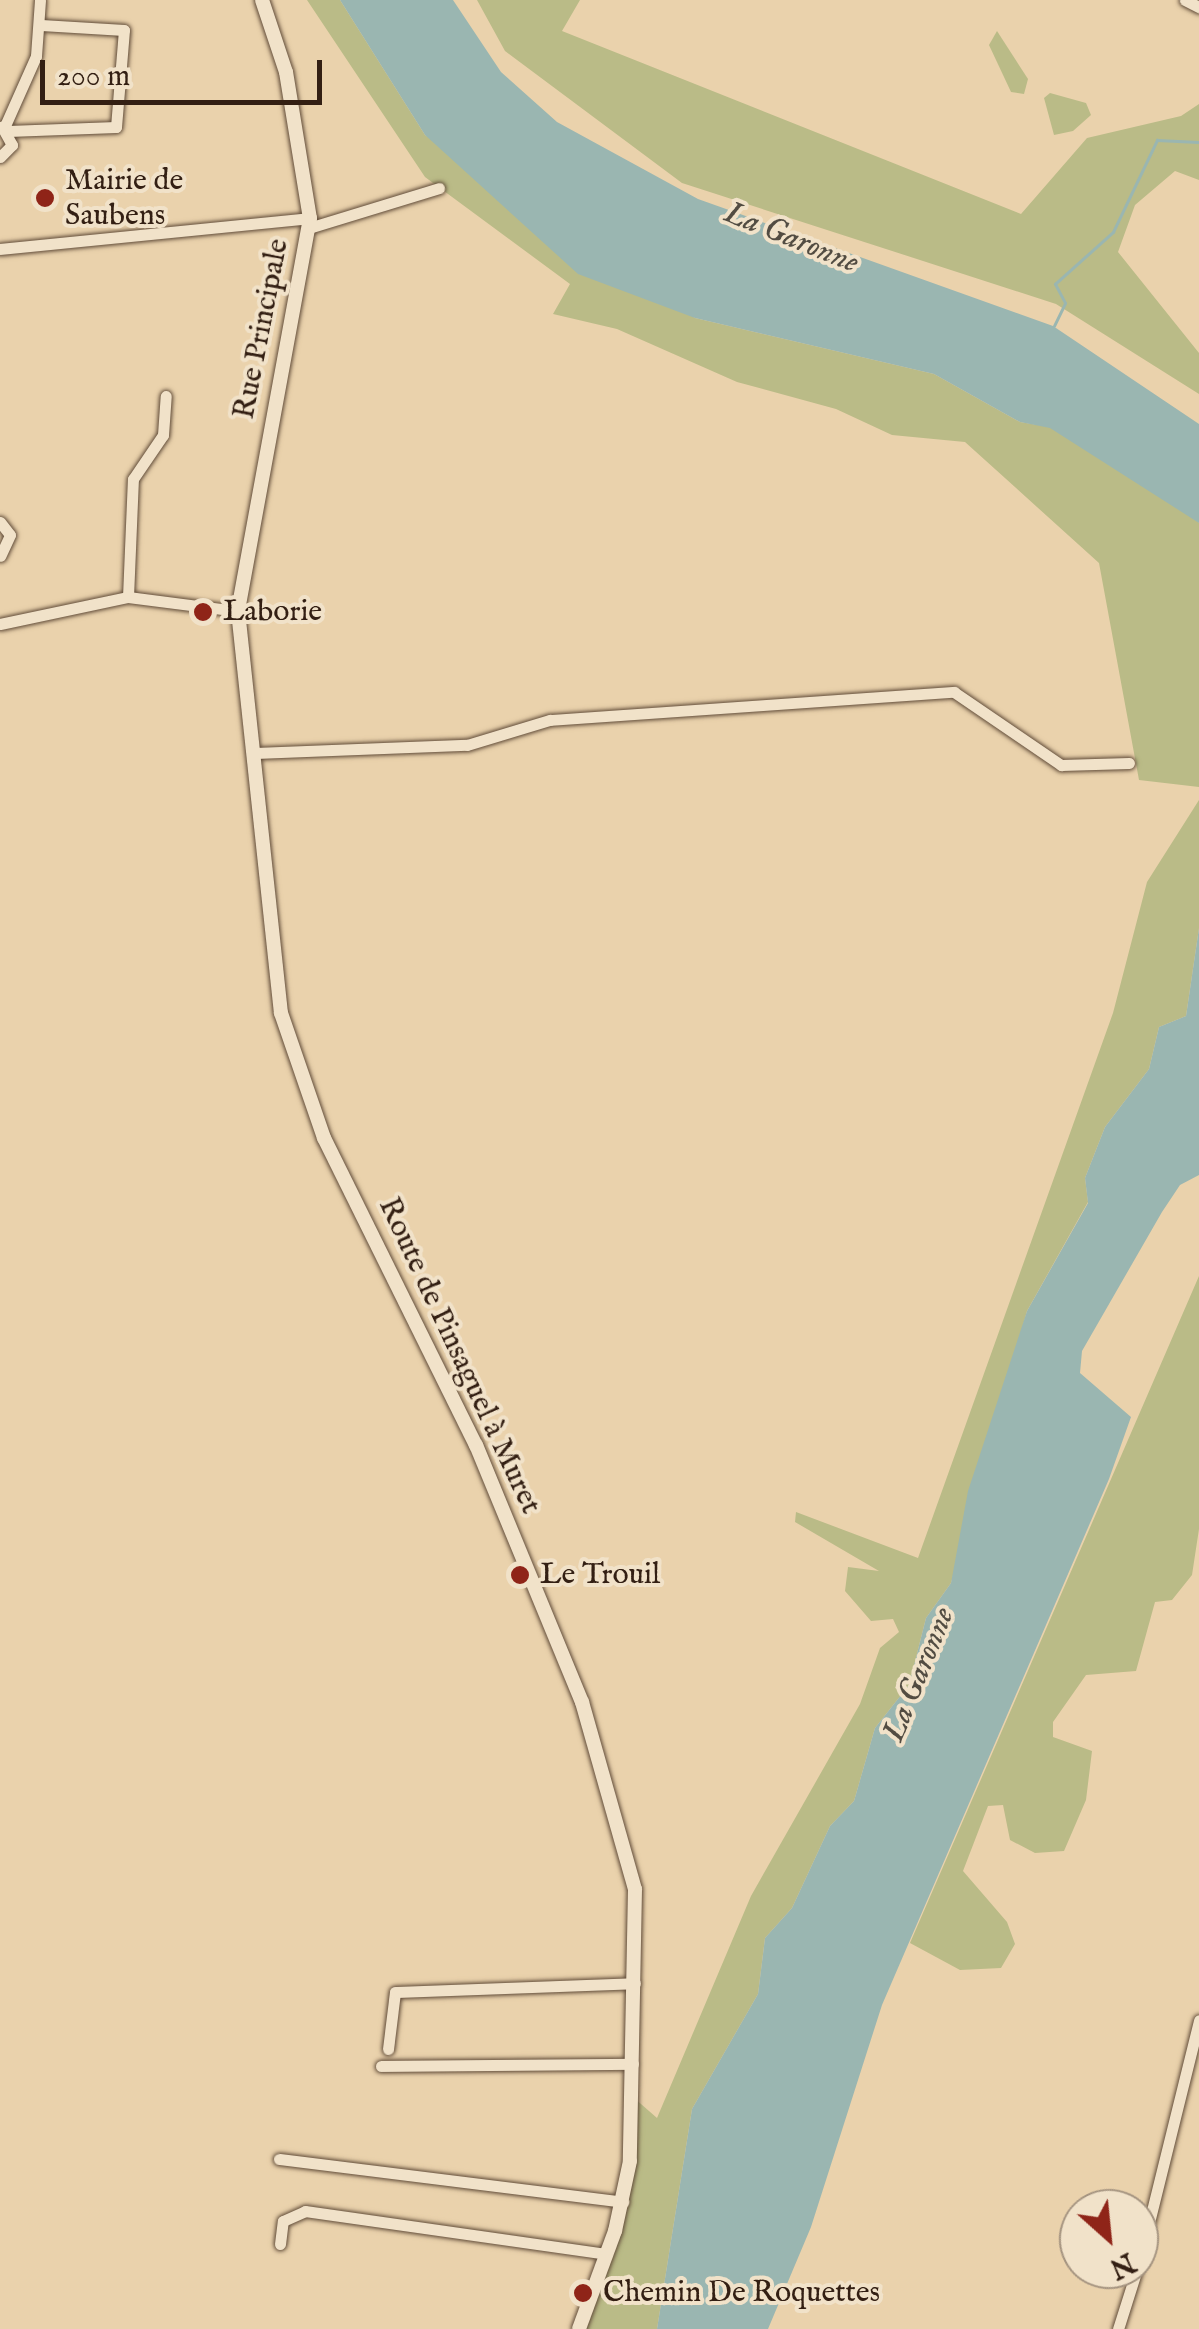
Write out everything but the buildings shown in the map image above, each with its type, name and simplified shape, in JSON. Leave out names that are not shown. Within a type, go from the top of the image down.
[{"type":"street","points":[[0,157],[12,145],[4,128],[41,25],[40,0]]},
{"type":"street","name":"Rue Principale","points":[[238,612],[309,223],[286,72],[262,0]]},
{"type":"street","points":[[1185,0],[1199,7]]},
{"type":"street","points":[[4,128],[116,127],[124,30],[41,25]]},
{"type":"street","points":[[0,249],[309,223],[439,188]]},
{"type":"street","points":[[128,597],[134,479],[163,435],[166,396]]},
{"type":"street","points":[[0,522],[10,535],[0,556]]},
{"type":"street","points":[[0,624],[128,597],[238,612],[255,753],[467,744],[550,720],[954,692],[1061,765],[1129,763]]},
{"type":"street","name":"Route de Pinsaguel à Muret","points":[[255,753],[290,1059],[476,1445],[582,1702],[635,1890],[632,2064],[622,2202],[580,2329]]},
{"type":"street","points":[[388,2049],[396,1992],[635,1982]]},
{"type":"street","points":[[1157,2189],[1199,2020]]},
{"type":"street","points":[[381,2066],[632,2064]]},
{"type":"street","points":[[279,2159],[622,2202]]},
{"type":"street","points":[[280,2244],[283,2221],[305,2211],[606,2254]]},
{"type":"street","points":[[1118,2329],[1131,2289]]},
{"type":"green space","points":[[307,0],[340,0],[425,135],[695,318],[934,374],[1020,422],[1050,427],[1193,515],[1199,523],[1199,787],[1139,780],[1099,563],[965,442],[892,435],[836,409],[737,382],[617,329],[553,314],[570,284],[425,177]]},
{"type":"green space","points":[[477,0],[580,0],[562,31],[1021,214],[1087,138],[1181,116],[1199,104],[1199,180],[1175,171],[1135,205],[1118,252],[1199,353],[1199,394],[1056,304],[682,183],[505,51]]},
{"type":"green space","points":[[997,31],[1028,79],[1024,94],[1011,92],[989,45]]},
{"type":"green space","points":[[1050,93],[1086,103],[1091,115],[1073,131],[1054,135],[1044,98]]},
{"type":"green space","points":[[1199,800],[1199,928],[1186,1016],[1159,1027],[1149,1069],[1105,1127],[1085,1178],[1088,1202],[1027,1311],[951,1583],[926,1618],[909,1685],[875,1728],[854,1801],[830,1826],[792,1908],[765,1938],[758,1994],[692,2109],[657,2329],[579,2329],[615,2231],[633,2097],[657,2118],[751,1896],[860,1704],[880,1648],[899,1632],[893,1619],[871,1621],[845,1591],[848,1567],[879,1571],[795,1522],[796,1512],[918,1558],[1113,1013],[1147,882]]},
{"type":"green space","points":[[1199,1276],[1199,1529],[1192,1575],[1172,1600],[1155,1602],[1136,1671],[1086,1675],[1053,1722],[1053,1737],[1092,1751],[1086,1800],[1064,1851],[1035,1853],[1010,1840],[1003,1805],[988,1806],[963,1871],[1007,1922],[1015,1944],[1001,1968],[960,1970],[910,1943]]},
{"type":"water","name":"La Garonne","points":[[340,0],[453,0],[501,72],[557,122],[698,199],[1053,326],[1199,424],[1199,523],[1050,428],[1020,422],[934,374],[695,318],[578,274],[425,135]]},
{"type":"water","name":"La Garonne","points":[[1199,928],[1199,1175],[1180,1185],[1162,1212],[1082,1351],[1080,1373],[1131,1417],[1109,1479],[882,2005],[811,2227],[768,2329],[657,2329],[692,2109],[758,1994],[765,1938],[792,1908],[830,1826],[854,1801],[875,1728],[909,1685],[926,1618],[951,1583],[968,1491],[1027,1311],[1088,1203],[1085,1178],[1105,1127],[1149,1069],[1159,1027],[1186,1016]]},
{"type":"waterway","points":[[1054,326],[1065,303],[1055,284],[1113,232],[1157,140],[1199,142]]},
{"type":"place","name":"Mairie de Saubens","points":[[45,198]]},
{"type":"place","name":"Laborie","points":[[203,612]]},
{"type":"place","name":"Le Trouil","points":[[520,1575]]},
{"type":"place","name":"Chemin De Roquettes","points":[[583,2293]]}]
